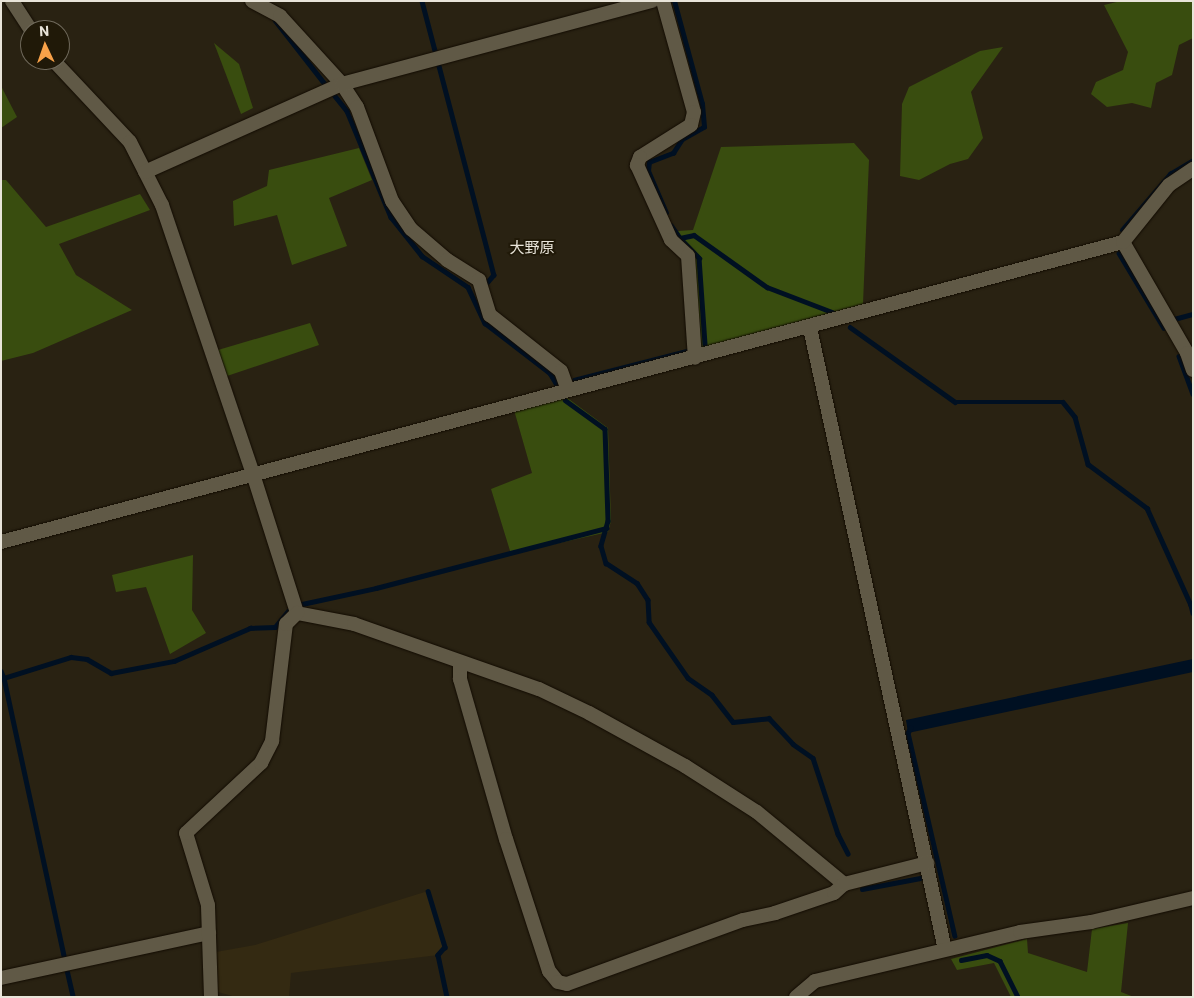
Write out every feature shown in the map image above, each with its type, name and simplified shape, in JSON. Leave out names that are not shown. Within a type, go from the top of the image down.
[{"type":"street","points":[[12,1],[24,20]]},
{"type":"street","points":[[252,1],[280,16],[342,84],[357,108],[392,201],[411,229],[447,260],[480,280],[490,315],[562,371],[568,390]]},
{"type":"street","points":[[145,172],[342,84],[652,1]]},
{"type":"street","points":[[663,1],[694,112],[691,125],[640,157],[637,165],[671,240],[688,256],[695,358]]},
{"type":"street","points":[[62,70],[130,142],[162,205],[253,474],[297,613]]},
{"type":"street","points":[[1,542],[568,390],[810,328],[1123,242],[1169,185],[1193,169]]},
{"type":"street","points":[[1123,242],[1187,353],[1193,370]]},
{"type":"street","points":[[810,328],[945,950]]},
{"type":"street","points":[[297,613],[354,624],[460,663],[539,689],[589,713],[685,766],[757,812],[844,884]]},
{"type":"street","points":[[211,997],[208,905],[186,833],[261,762],[272,741],[286,624],[297,613]]},
{"type":"street","points":[[460,663],[460,678],[506,839],[549,972],[558,982],[567,984],[743,920],[775,913],[834,893],[844,884],[927,862]]},
{"type":"street","points":[[796,997],[815,981],[1020,932],[1091,922],[1193,898]]},
{"type":"street","points":[[1,978],[209,933]]},
{"type":"shaded area","points":[[428,891],[445,947],[438,955],[291,973],[289,997],[236,997],[218,992],[216,952],[255,945]]},
{"type":"green space","points":[[1121,1],[1193,1],[1193,38],[1179,45],[1172,75],[1156,83],[1151,108],[1132,103],[1107,107],[1091,94],[1096,82],[1123,70],[1128,52],[1104,5]]},
{"type":"green space","points":[[214,43],[239,64],[253,108],[241,114]]},
{"type":"green space","points":[[1003,47],[971,92],[983,138],[968,159],[950,164],[919,180],[900,176],[902,104],[909,87],[980,51]]},
{"type":"green space","points":[[1,86],[17,117],[1,128]]},
{"type":"green space","points":[[854,143],[869,160],[863,304],[702,348],[694,258],[678,231],[693,230],[721,147]]},
{"type":"green space","points":[[359,148],[372,180],[329,198],[347,246],[292,265],[277,215],[234,226],[233,201],[267,186],[269,170]]},
{"type":"green space","points":[[1,180],[6,180],[46,227],[140,194],[150,210],[59,244],[76,275],[132,310],[33,353],[1,361]]},
{"type":"green space","points":[[310,323],[319,345],[227,376],[218,350]]},
{"type":"green space","points":[[566,397],[608,428],[611,521],[608,532],[511,554],[491,489],[532,473],[514,410]]},
{"type":"green space","points":[[193,555],[192,610],[206,633],[170,654],[146,587],[116,592],[112,575]]},
{"type":"green space","points":[[1128,923],[1121,992],[1134,997],[1011,997],[994,963],[957,970],[951,959],[1027,939],[1028,953],[1087,972],[1092,929]]},
{"type":"water","points":[[1193,659],[1193,672],[908,733],[906,720]]},
{"type":"waterway","points":[[422,1],[494,275],[488,282]]},
{"type":"waterway","points":[[666,213],[648,171],[649,162],[673,153],[682,139],[704,127],[702,104],[674,1]]},
{"type":"waterway","points":[[275,20],[325,84]]},
{"type":"waterway","points":[[335,96],[347,111],[391,217],[422,256],[468,287],[485,323],[550,373],[556,383]]},
{"type":"waterway","points":[[1122,230],[1170,174],[1193,160]]},
{"type":"waterway","points":[[671,225],[680,238],[694,235],[767,287],[832,312]]},
{"type":"waterway","points":[[680,238],[699,258],[705,344]]},
{"type":"waterway","points":[[1119,253],[1164,328]]},
{"type":"waterway","points":[[1174,319],[1193,314]]},
{"type":"waterway","points":[[850,327],[955,402],[1063,402],[1075,417],[1088,464],[1147,508],[1191,605]]},
{"type":"waterway","points":[[574,380],[686,351]]},
{"type":"waterway","points":[[1179,356],[1193,394]]},
{"type":"waterway","points":[[565,400],[605,429],[608,521],[601,546],[606,563],[637,583],[648,600],[649,622],[688,678],[712,695],[733,722],[769,718],[793,744],[813,758],[838,834],[848,854]]},
{"type":"waterway","points":[[302,604],[376,588],[606,528]]},
{"type":"waterway","points":[[1193,604],[1191,605],[1193,613]]},
{"type":"waterway","points":[[1,671],[4,678],[71,657],[87,659],[111,673],[174,661],[250,628],[275,627],[288,611]]},
{"type":"waterway","points":[[4,678],[64,956]]},
{"type":"waterway","points":[[911,728],[908,733],[955,936]]},
{"type":"waterway","points":[[862,889],[920,878]]},
{"type":"waterway","points":[[428,891],[445,947],[438,955],[447,997]]},
{"type":"waterway","points":[[961,960],[987,955],[1000,961],[1018,997]]},
{"type":"waterway","points":[[67,970],[73,997]]},
{"type":"district","name":"大野原","points":[[532,249]]}]
